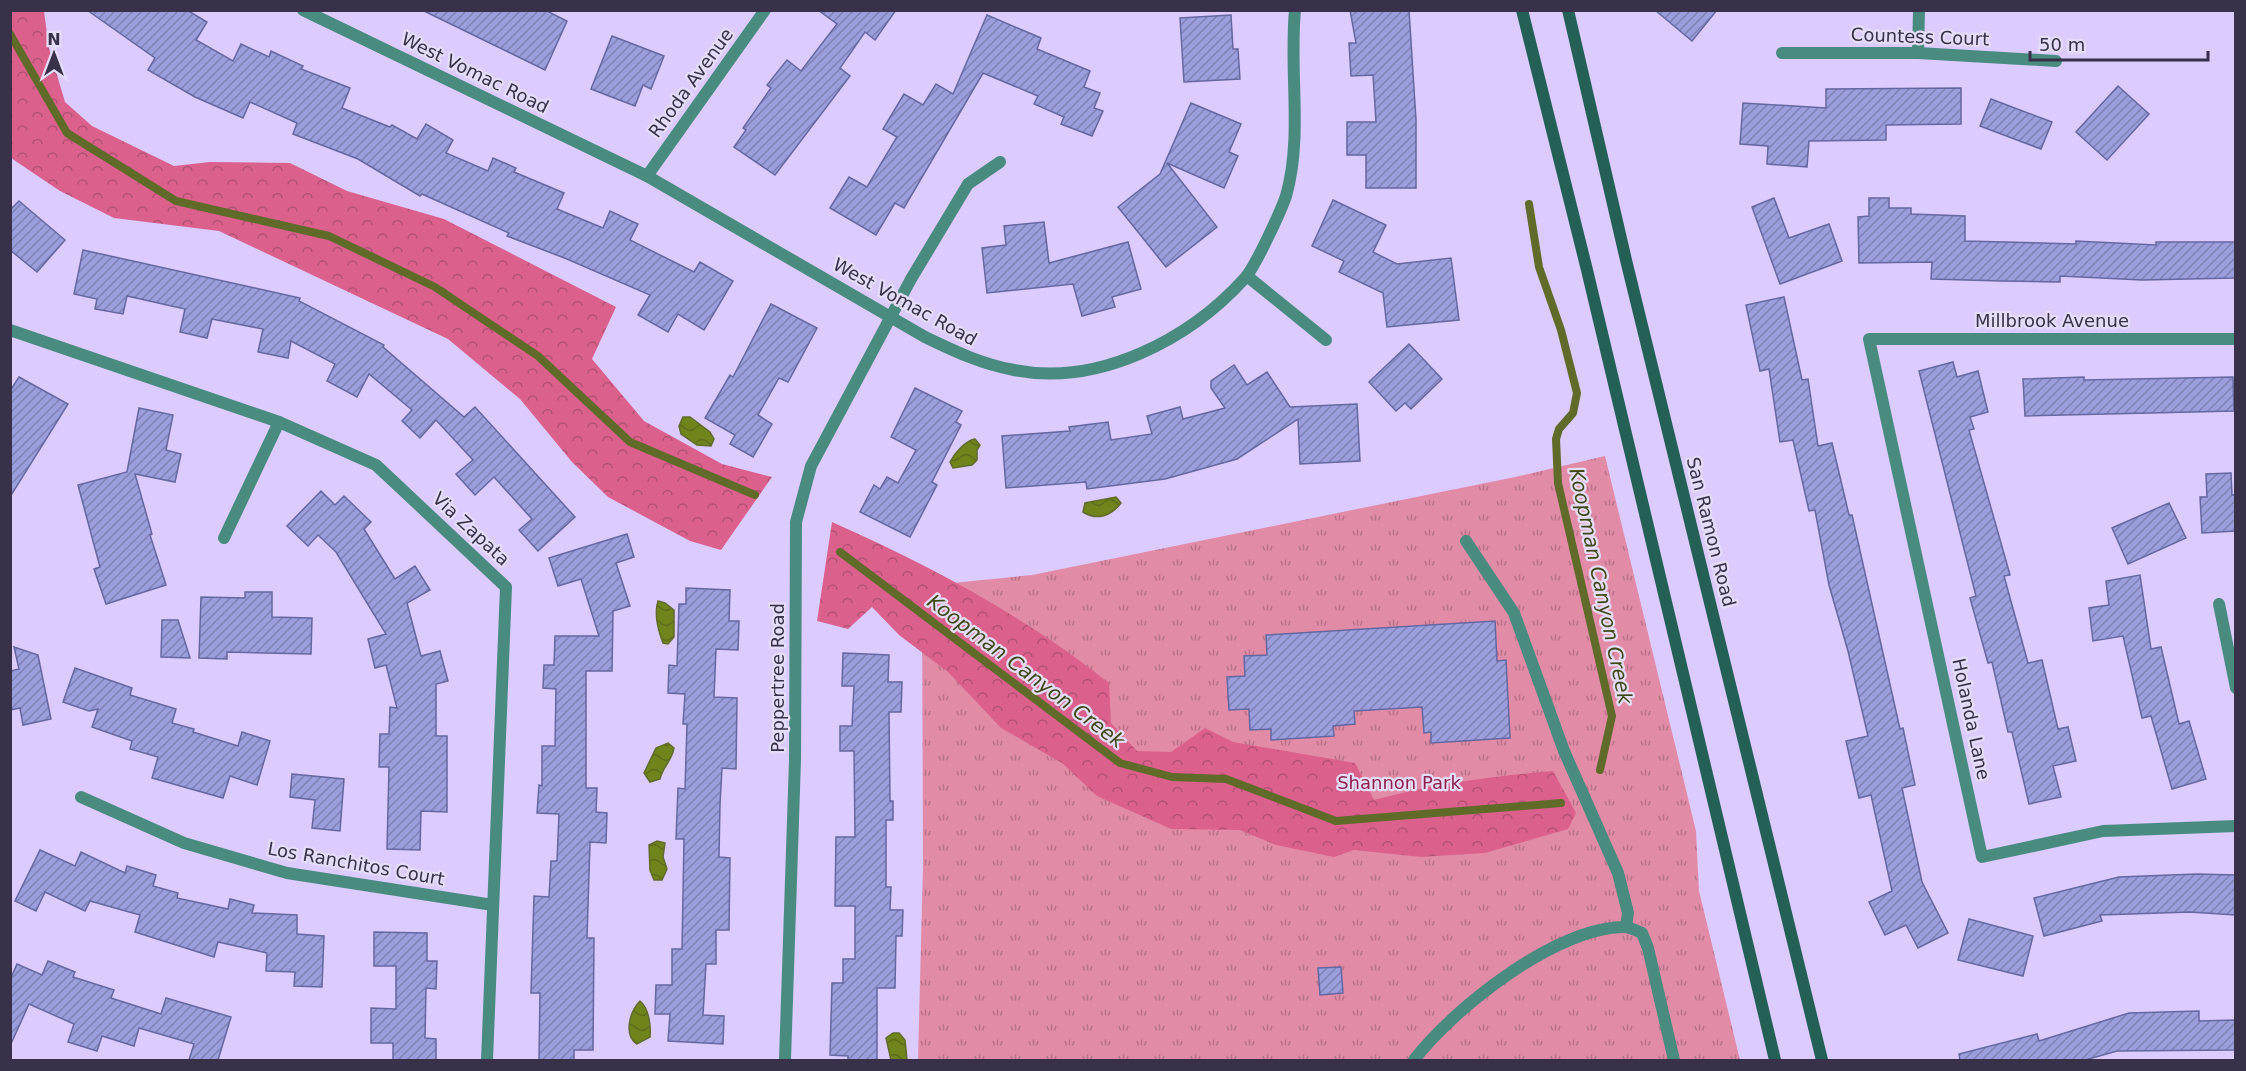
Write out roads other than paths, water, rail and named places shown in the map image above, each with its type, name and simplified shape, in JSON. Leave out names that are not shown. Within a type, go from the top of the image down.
[{"type":"main road","points":[[1522,10],[1587,270],[1775,1060]]},
{"type":"main road","name":"San Ramon Road","points":[[1568,10],[1626,260],[1822,1060]]},
{"type":"street","name":"West Vomac Road","points":[[303,10],[647,177],[890,316],[970,359],[1016,371],[1068,373],[1117,362],[1167,342],[1208,311],[1247,276],[1286,197],[1294,141],[1292,36],[1295,10]]},
{"type":"street","name":"Rhoda Avenue","points":[[647,177],[765,10]]},
{"type":"street","points":[[1918,10],[1918,53]]},
{"type":"street","name":"Countess Court","points":[[1782,53],[1918,53],[2056,61]]},
{"type":"street","name":"Peppertree Road","points":[[785,1060],[795,760],[796,522],[811,466],[890,316],[968,184],[1000,162]]},
{"type":"street","points":[[1247,276],[1326,340]]},
{"type":"street","name":"Via Zapata","points":[[10,330],[279,422],[376,465],[506,587],[487,1060]]},
{"type":"street","name":"Millbrook Avenue","points":[[1869,339],[2235,339]]},
{"type":"street","name":"Holanda Lane","points":[[1869,339],[1982,857],[2103,831],[2235,826]]},
{"type":"street","points":[[224,538],[279,422]]},
{"type":"street","points":[[1466,541],[1514,613],[1564,751],[1618,873],[1628,913],[1626,927]]},
{"type":"street","points":[[2219,604],[2235,688]]},
{"type":"street","name":"Los Ranchitos Court","points":[[81,797],[184,843],[286,873],[492,905]]},
{"type":"street","points":[[1414,1060],[1427,1043],[1506,974],[1563,944],[1593,933],[1626,927],[1642,933],[1648,948],[1674,1060]]},
{"type":"water","points":[[683,417],[690,417],[710,432],[714,439],[711,446],[697,445],[681,434],[679,426]]},
{"type":"water","points":[[975,439],[980,445],[977,450],[977,460],[972,465],[953,468],[950,462],[954,455],[964,445]]},
{"type":"water","points":[[1116,497],[1121,503],[1104,516],[1093,516],[1083,512],[1085,503]]},
{"type":"water","points":[[658,601],[674,610],[674,637],[668,644],[663,643],[658,627],[656,611]]},
{"type":"water","points":[[668,743],[674,748],[671,756],[660,779],[650,782],[644,773],[656,748]]},
{"type":"water","points":[[657,841],[665,843],[663,857],[667,869],[662,880],[654,880],[650,870],[649,845]]},
{"type":"water","points":[[640,1001],[650,1023],[650,1037],[637,1044],[630,1035],[629,1029],[633,1011]]},
{"type":"water","points":[[893,1033],[899,1033],[905,1040],[907,1060],[891,1060],[886,1038]]},
{"type":"waterway","name":"Koopman Canyon Creek","points":[[10,34],[67,133],[176,201],[329,236],[435,287],[538,356],[630,442],[755,495]]},
{"type":"waterway","name":"Koopman Canyon Creek","points":[[1529,204],[1539,267],[1561,330],[1577,393],[1573,413],[1559,429],[1556,439],[1558,483],[1612,716],[1600,770]]},
{"type":"waterway","name":"Koopman Canyon Creek","points":[[840,552],[1120,763],[1172,777],[1226,779],[1336,821],[1561,803]]},
{"type":"park label","name":"Shannon Park","points":[[1399,783]]}]
